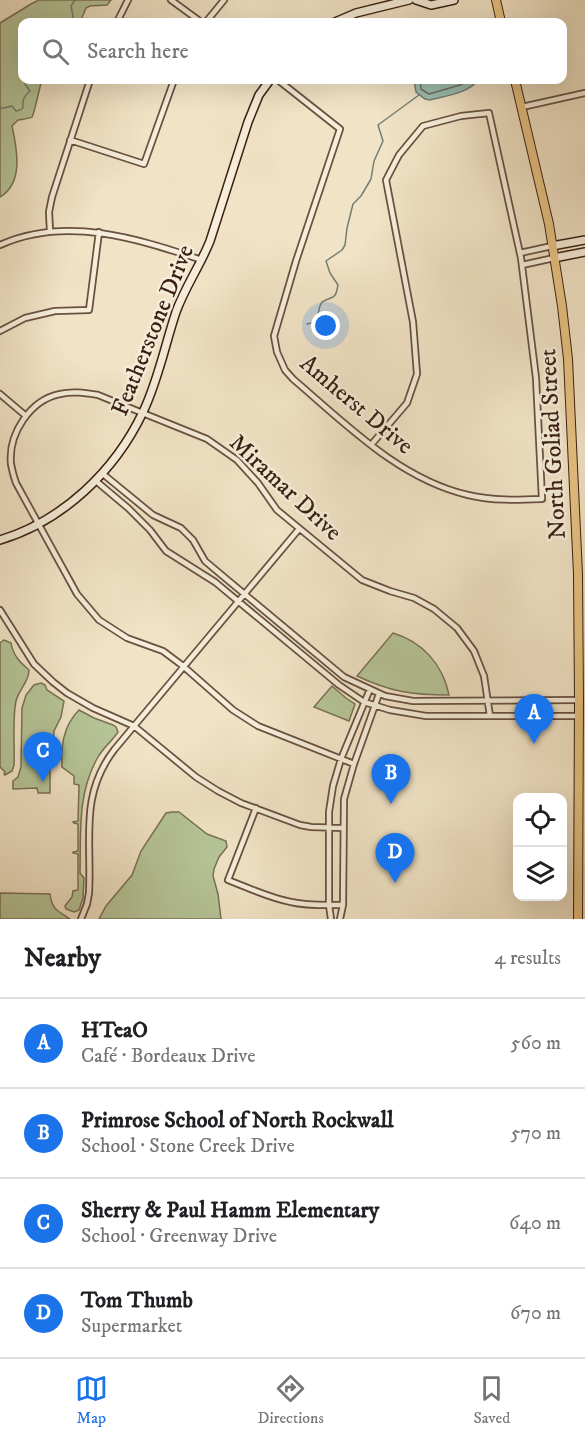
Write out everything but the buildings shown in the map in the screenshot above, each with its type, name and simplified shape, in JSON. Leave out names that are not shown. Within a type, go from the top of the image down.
[{"type":"main road","points":[[496,0],[500,18]]},
{"type":"main road","name":"North Goliad Street","points":[[516,84],[544,203],[562,306],[568,359],[578,557],[578,919]]},
{"type":"street","points":[[119,18],[128,0]]},
{"type":"street","points":[[171,0],[196,18]]},
{"type":"street","points":[[209,18],[224,0]]},
{"type":"street","points":[[344,18],[409,0]]},
{"type":"street","points":[[416,0],[431,3],[454,0]]},
{"type":"street","points":[[50,231],[51,197],[89,84]]},
{"type":"street","points":[[70,140],[144,164],[173,84]]},
{"type":"street","name":"Featherstone Drive","points":[[0,540],[38,524],[62,509],[96,481],[121,451],[143,412],[177,310],[202,260],[248,122],[259,95],[267,84]]},
{"type":"street","name":"Amherst Drive","points":[[283,84],[340,129],[296,261],[274,336],[277,352],[285,370],[371,445],[403,469],[434,484],[468,495],[504,500],[542,499],[536,378],[522,265]]},
{"type":"street","points":[[522,107],[585,93]]},
{"type":"street","points":[[371,445],[407,403],[417,374],[412,322],[386,180],[399,155],[423,126],[461,116],[489,113],[522,265],[585,252]]},
{"type":"street","points":[[0,245],[50,231],[99,232],[129,237],[202,260]]},
{"type":"street","points":[[0,331],[25,318],[55,311],[89,310],[99,232]]},
{"type":"street","points":[[520,253],[585,240]]},
{"type":"street","name":"Miramar Drive","points":[[26,416],[39,404],[59,394],[79,392],[98,395],[207,439],[237,460],[258,483],[277,510],[362,580],[414,598],[434,609],[458,628],[474,651],[484,676],[490,716]]},
{"type":"street","points":[[0,394],[26,416],[12,444],[11,464],[16,483],[76,594],[99,620],[127,638],[163,651],[233,710],[258,726],[354,764]]},
{"type":"street","points":[[103,474],[153,515],[181,528],[193,540],[205,561],[344,677],[379,694],[413,701],[579,700]]},
{"type":"street","points":[[96,481],[128,508],[150,530],[166,551],[215,582],[339,685],[364,702],[406,714],[426,716],[579,716]]},
{"type":"street","points":[[81,919],[89,893],[91,800],[94,787],[106,761],[298,529]]},
{"type":"street","points":[[0,610],[34,663],[52,682],[93,708],[134,726],[196,777],[218,791],[241,803],[300,825],[343,828]]},
{"type":"street","points":[[295,648],[301,641]]},
{"type":"street","points":[[332,919],[329,905],[329,812],[333,786],[341,759],[370,689]]},
{"type":"street","points":[[340,919],[343,905],[344,799],[379,694]]},
{"type":"street","points":[[256,808],[228,880],[290,902],[343,905]]},
{"type":"green space","points":[[39,0],[111,0],[107,5],[86,8],[82,18],[18,18],[18,84],[41,84],[32,117],[18,120],[12,126],[17,155],[16,174],[8,191],[0,197],[0,23]]},
{"type":"green space","points":[[393,633],[414,642],[430,656],[442,674],[449,695],[402,691],[381,686],[357,676]]},
{"type":"green space","points":[[4,640],[11,643],[15,655],[29,670],[16,701],[14,765],[12,771],[5,775],[0,767],[0,643]]},
{"type":"green space","points":[[41,683],[47,690],[64,701],[61,717],[54,731],[52,754],[50,754],[50,793],[38,793],[37,788],[13,789],[13,781],[18,777],[21,767],[22,708],[26,695],[34,685]]},
{"type":"green space","points":[[332,686],[355,704],[349,721],[314,707]]},
{"type":"green space","points":[[79,710],[113,725],[118,732],[98,757],[86,785],[81,829],[80,873],[84,878],[83,898],[79,910],[74,912],[66,909],[65,906],[72,897],[73,891],[78,890],[78,854],[73,852],[78,851],[78,824],[73,822],[78,821],[79,785],[74,784],[74,776],[62,767],[62,759],[66,730]]},
{"type":"green space","points":[[179,812],[207,834],[226,841],[227,847],[219,857],[213,876],[221,919],[99,919],[106,906],[132,875],[141,851],[166,813]]},
{"type":"green space","points":[[0,893],[50,894],[54,907],[70,919],[0,919]]},
{"type":"water","points":[[415,84],[474,84],[463,91],[430,100],[416,92]]},
{"type":"waterway","points":[[73,18],[71,6],[75,0]]},
{"type":"waterway","points":[[0,108],[12,106],[16,111],[23,108],[24,98],[30,91],[25,84]]},
{"type":"waterway","points":[[307,324],[317,320],[322,302],[336,293],[338,285],[326,261],[342,250],[345,245],[353,204],[361,196],[371,179],[374,161],[383,141],[378,125],[419,95]]},
{"type":"place","name":"HTeaO","points":[[534,744]]},
{"type":"place","name":"Sherry & Paul Hamm Elementary","points":[[43,782]]},
{"type":"place","name":"Primrose School of North Rockwall","points":[[391,804]]},
{"type":"place","name":"Tom Thumb","points":[[395,883]]}]
